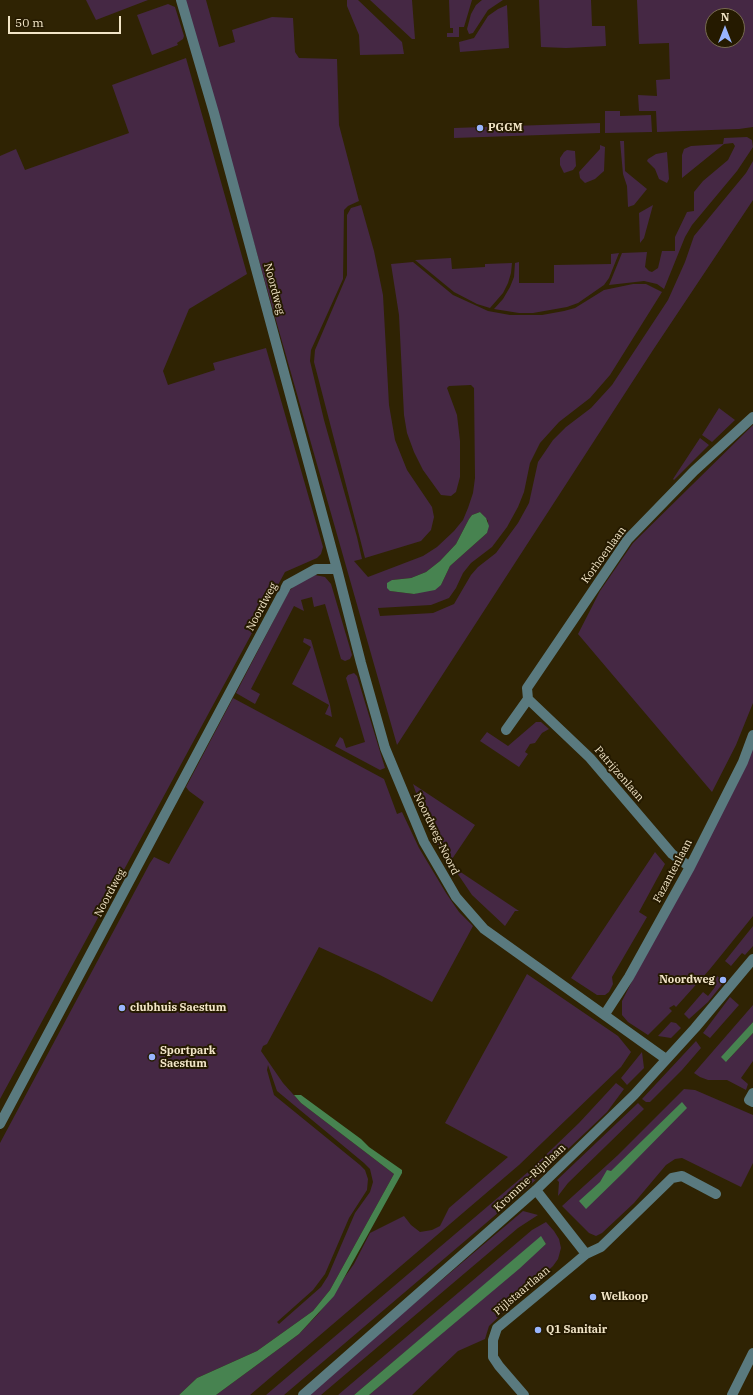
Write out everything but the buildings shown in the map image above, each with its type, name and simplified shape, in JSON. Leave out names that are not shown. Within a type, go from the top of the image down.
[{"type":"street","name":"Noordweg","points":[[0,1124],[287,585],[316,569],[337,569],[216,120],[181,0]]},
{"type":"street","name":"Korhoenlaan","points":[[506,730],[528,699],[527,688],[628,539],[694,471],[753,417]]},
{"type":"street","name":"Noordweg-Noord","points":[[337,569],[360,663],[385,748],[424,842],[444,879],[456,897],[484,929],[666,1059]]},
{"type":"street","name":"Patrijzenlaan","points":[[528,699],[590,758],[672,854],[690,867]]},
{"type":"street","name":"Fazantenlaan","points":[[605,1014],[629,977],[690,867],[743,762],[753,735]]},
{"type":"street","name":"Kromme-Rijnlaan","points":[[302,1395],[536,1190],[634,1096],[753,959]]},
{"type":"street","name":"Pijlstaartlaan","points":[[524,1395],[493,1357],[492,1348],[494,1334],[505,1321],[586,1254],[601,1248],[672,1178],[682,1176],[716,1194]]},
{"type":"street","points":[[536,1190],[586,1254]]},
{"type":"street","points":[[732,1395],[753,1354]]},
{"type":"shaded area","points":[[86,0],[148,0],[96,20]]},
{"type":"shaded area","points":[[183,0],[206,0],[219,47],[235,42],[232,30],[272,17],[293,18],[295,52],[299,58],[337,59],[339,125],[359,201],[348,206],[344,210],[343,279],[311,350],[310,361],[324,420],[362,559],[354,561],[368,577],[423,556],[437,547],[463,520],[473,493],[475,478],[474,388],[471,385],[449,386],[447,388],[457,415],[460,441],[460,477],[456,492],[451,496],[441,495],[423,470],[414,452],[407,433],[404,415],[399,315],[391,264],[413,262],[453,295],[488,311],[510,315],[542,315],[564,311],[575,308],[604,290],[633,284],[646,284],[662,292],[610,375],[590,398],[559,422],[540,443],[530,463],[524,492],[507,527],[492,547],[471,563],[463,573],[456,588],[449,598],[431,605],[378,608],[380,616],[433,613],[454,604],[471,575],[478,567],[496,553],[518,523],[529,503],[538,462],[553,440],[566,427],[591,408],[612,385],[668,300],[685,262],[694,236],[746,173],[753,161],[753,200],[653,350],[397,745],[228,152]],"holes":[[[480,512],[488,521],[487,533],[450,566],[441,585],[414,594],[390,591],[392,580],[411,578],[426,572],[440,561],[456,544],[472,515]]]},
{"type":"shaded area","points":[[347,0],[358,0],[402,42],[404,54],[360,55],[359,35],[347,6]]},
{"type":"shaded area","points":[[370,0],[412,0],[415,39],[412,39]]},
{"type":"shaded area","points":[[449,0],[472,0],[464,27],[459,27],[459,37],[447,37],[447,33],[453,33],[453,28],[450,28]]},
{"type":"shaded area","points":[[482,0],[503,0],[488,10],[473,33],[469,34],[467,29],[471,14],[476,5]]},
{"type":"shaded area","points":[[539,0],[591,0],[592,26],[605,26],[606,46],[566,48],[541,47]]},
{"type":"shaded area","points":[[637,0],[753,0],[753,127],[739,129],[657,132],[656,111],[639,111],[638,95],[657,96],[656,80],[670,79],[669,43],[639,44]]},
{"type":"shaded area","points":[[168,4],[175,7],[184,36],[183,39],[177,43],[178,45],[152,55],[137,15]]},
{"type":"shaded area","points":[[507,5],[509,48],[460,52],[459,42],[474,38],[488,16]]},
{"type":"shaded area","points":[[186,58],[247,274],[189,309],[163,371],[168,385],[215,370],[213,363],[266,348],[323,547],[321,554],[317,558],[285,572],[0,1099],[0,156],[16,149],[25,170],[129,133],[112,85]]},
{"type":"shaded area","points":[[605,111],[620,111],[620,116],[651,115],[652,132],[605,133]]},
{"type":"shaded area","points":[[600,123],[600,133],[454,138],[454,128]]},
{"type":"shaded area","points":[[747,137],[752,140],[753,147],[737,171],[692,225],[685,237],[664,289],[657,284],[644,281],[609,285],[622,253],[647,252],[645,267],[652,272],[658,268],[662,251],[675,251],[675,237],[687,212],[694,211],[694,192],[703,181],[728,160],[735,146],[733,143],[724,144],[682,178],[682,155],[684,149],[691,146],[723,144],[724,138]]},
{"type":"shaded area","points":[[620,141],[624,141],[625,171],[647,189],[634,205],[628,207],[627,186],[623,174]]},
{"type":"shaded area","points":[[600,145],[605,147],[604,171],[595,179],[585,183],[580,178],[579,172],[600,149]]},
{"type":"shaded area","points":[[567,150],[575,151],[576,166],[573,170],[564,173],[560,165],[560,158]]},
{"type":"shaded area","points":[[667,152],[669,179],[667,183],[659,179],[655,169],[647,161],[656,154]]},
{"type":"shaded area","points":[[361,205],[374,251],[383,295],[389,405],[395,440],[407,470],[432,507],[434,517],[431,530],[421,541],[365,558],[314,362],[315,350],[347,275],[347,215],[351,208]]},
{"type":"shaded area","points":[[653,205],[644,238],[640,243],[639,213]]},
{"type":"shaded area","points":[[619,253],[609,278],[604,285],[578,303],[567,307],[533,313],[519,313],[494,309],[503,299],[510,287],[514,277],[515,263],[519,262],[519,283],[554,283],[554,265],[611,264],[611,254]]},
{"type":"shaded area","points":[[451,258],[452,269],[485,267],[485,264],[512,263],[508,283],[503,293],[490,308],[477,304],[454,292],[415,260]]},
{"type":"shaded area","points":[[719,408],[735,420],[712,442],[702,435]]},
{"type":"shaded area","points":[[753,425],[753,703],[736,745],[712,792],[578,634],[600,591],[633,543]]},
{"type":"shaded area","points":[[700,438],[709,445],[674,480],[673,479]]},
{"type":"shaded area","points":[[480,512],[486,518],[489,526],[487,533],[450,566],[441,585],[435,590],[414,594],[390,591],[387,588],[387,583],[392,580],[411,578],[426,572],[440,561],[456,544],[472,515]]},
{"type":"shaded area","points":[[315,575],[325,577],[331,584],[352,655],[350,659],[345,661],[341,659],[325,604],[314,607],[312,597],[301,600],[304,611],[294,606],[251,689],[260,694],[255,704],[236,693],[289,591],[301,580]]},
{"type":"shaded area","points":[[304,638],[311,640],[330,705],[332,717],[325,714],[329,705],[292,684],[311,647],[303,642]]},
{"type":"shaded area","points":[[354,673],[357,676],[385,768],[380,770],[335,746],[340,737],[343,739],[346,748],[365,742],[346,678],[348,675]]},
{"type":"shaded area","name":"Sportpark Saestum","points":[[233,698],[384,779],[397,814],[402,812],[419,848],[446,893],[459,912],[473,926],[432,1002],[378,974],[319,947],[267,1044],[263,1046],[261,1051],[283,1083],[301,1103],[394,1174],[330,1290],[313,1311],[257,1351],[197,1378],[179,1395],[0,1395],[0,1143],[150,863],[154,857],[169,864],[204,802],[186,787]],"holes":[[[268,1065],[277,1091],[364,1163],[370,1169],[373,1182],[370,1192],[355,1213],[328,1276],[321,1287],[279,1324],[277,1322],[313,1290],[325,1274],[349,1218],[367,1190],[368,1179],[365,1170],[360,1165],[274,1095],[267,1070]]]},
{"type":"shaded area","points":[[536,722],[541,722],[549,729],[542,733],[535,743],[530,744],[525,752],[528,754],[519,767],[480,741],[487,732],[508,746]]},
{"type":"shaded area","points":[[753,744],[753,916],[710,969],[676,1007],[674,1005],[669,1008],[672,1011],[648,1035],[628,1022],[622,1015],[622,1001]]},
{"type":"shaded area","points":[[413,784],[475,825],[448,865],[426,822]]},
{"type":"shaded area","points":[[655,852],[665,864],[639,912],[647,917],[612,977],[613,984],[609,992],[605,995],[597,995],[571,978]]},
{"type":"shaded area","points":[[453,867],[519,911],[515,911],[505,926],[472,895]]},
{"type":"shaded area","points":[[753,926],[753,946],[745,955],[742,953],[731,966],[725,961]]},
{"type":"shaded area","points":[[527,974],[618,1036],[631,1052],[621,1067],[519,1165],[250,1395],[216,1395],[299,1334],[319,1313],[354,1264],[370,1233],[404,1216],[411,1225],[420,1232],[432,1230],[440,1226],[449,1208],[508,1157],[445,1123]]},
{"type":"shaded area","points":[[717,976],[724,982],[708,1002],[689,1019],[684,1014],[703,992],[708,996],[715,987],[711,983]]},
{"type":"shaded area","points":[[730,997],[739,1005],[710,1038],[703,1033]]},
{"type":"shaded area","points":[[753,1005],[753,1022],[740,1037],[726,1062],[753,1033],[753,1061],[741,1078],[748,1084],[746,1090],[727,1080],[708,1080],[694,1073]]},
{"type":"shaded area","points":[[671,1022],[676,1023],[681,1028],[671,1038],[658,1036]]},
{"type":"shaded area","points":[[753,1022],[753,1033],[726,1062],[721,1057]]},
{"type":"shaded area","points":[[696,1041],[701,1048],[682,1070],[650,1102],[646,1102],[642,1099]]},
{"type":"shaded area","points":[[642,1052],[644,1068],[627,1085],[621,1078]]},
{"type":"shaded area","points":[[616,1083],[624,1089],[607,1112],[526,1189],[284,1395],[266,1395],[528,1172],[579,1123]]},
{"type":"shaded area","points":[[684,1089],[695,1090],[753,1115],[753,1163],[741,1187],[682,1158],[675,1159],[666,1165],[634,1203],[602,1233],[596,1236],[589,1233],[562,1206],[618,1155]]},
{"type":"shaded area","points":[[294,1095],[301,1095],[361,1139],[369,1147],[402,1170],[402,1173],[334,1296],[299,1334],[216,1395],[179,1395],[197,1378],[257,1351],[313,1311],[330,1290],[394,1174],[301,1103]]},
{"type":"shaded area","points":[[682,1102],[687,1108],[586,1209],[579,1201],[600,1182],[607,1170],[611,1171]]},
{"type":"shaded area","points":[[638,1103],[644,1109],[568,1183],[558,1196],[559,1182],[557,1180]]},
{"type":"shaded area","points":[[523,1211],[538,1215],[518,1228],[321,1395],[306,1395]]},
{"type":"shaded area","points":[[546,1222],[559,1239],[561,1248],[558,1259],[553,1266],[489,1326],[485,1339],[458,1351],[412,1395],[369,1395],[546,1244],[541,1237],[354,1395],[338,1395],[532,1230]]},
{"type":"shaded area","points":[[541,1236],[546,1244],[519,1269],[369,1395],[354,1395]]},
{"type":"place","name":"PGGM","points":[[480,128]]},
{"type":"place","name":"Noordweg","points":[[723,980]]},
{"type":"place","name":"clubhuis Saestum","points":[[122,1008]]},
{"type":"place","name":"Sportpark Saestum","points":[[152,1057]]},
{"type":"place","name":"Welkoop","points":[[593,1297]]},
{"type":"place","name":"Q1 Sanitair","points":[[538,1330]]}]
